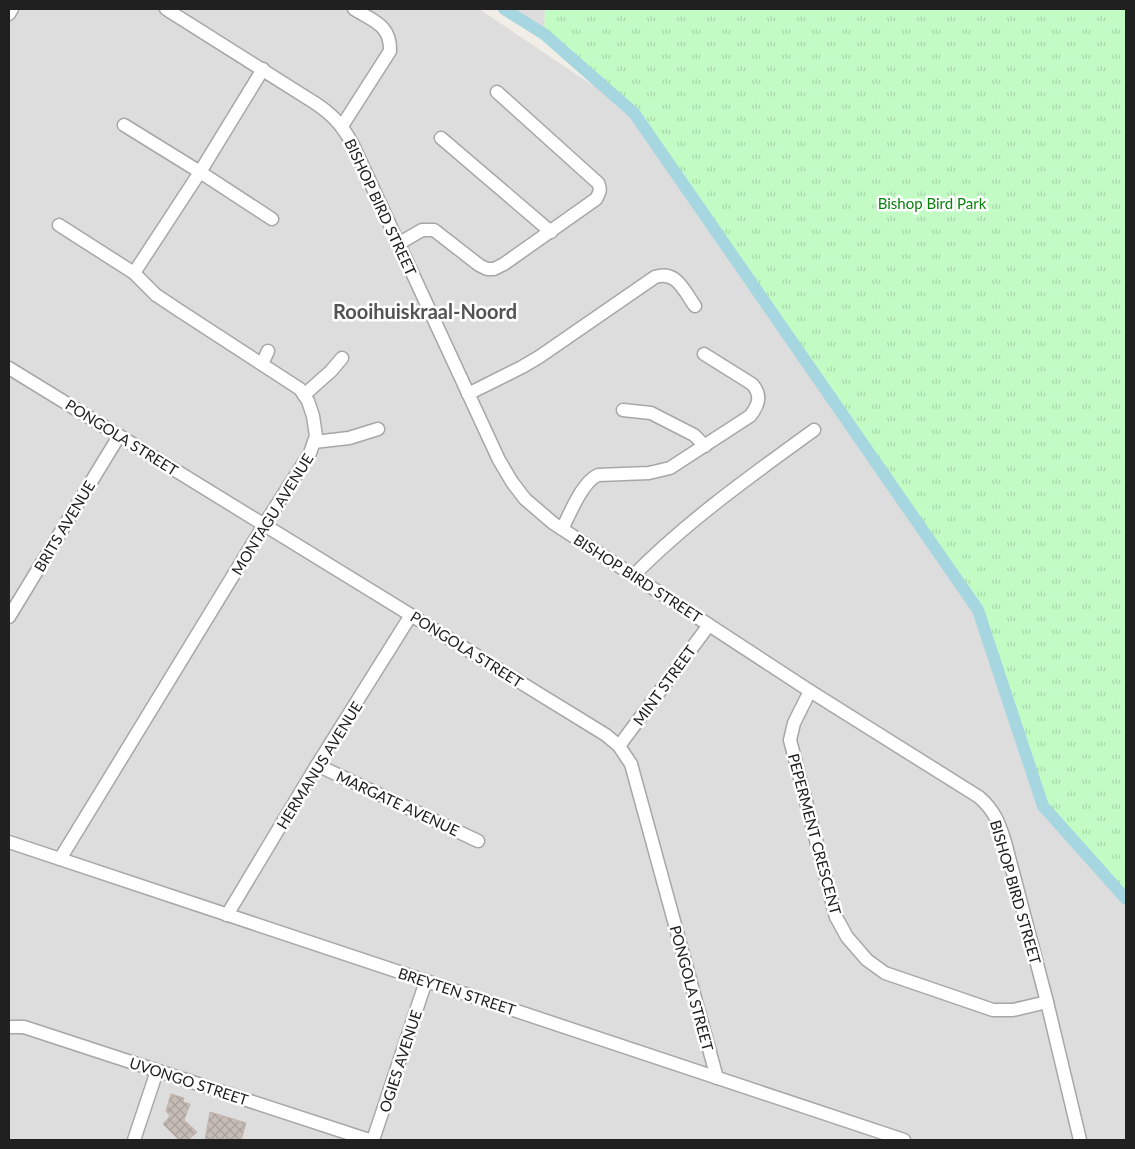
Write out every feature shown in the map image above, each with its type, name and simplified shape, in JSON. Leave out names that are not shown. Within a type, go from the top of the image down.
[{"type":"street","points":[[9,14],[12,9]]},
{"type":"street","name":"BISHOP BIRD STREET","points":[[166,9],[315,103],[332,115],[342,126],[352,143],[499,460],[512,482],[532,506],[562,529],[633,576],[810,691],[979,797],[990,806],[998,820],[1005,842],[1047,1002],[1080,1140]]},
{"type":"street","points":[[342,126],[390,52],[390,41],[384,28],[354,9]]},
{"type":"street","points":[[134,273],[200,172],[263,69]]},
{"type":"street","points":[[398,244],[422,230],[434,230],[479,265],[494,269],[551,232],[600,193],[598,183],[497,92]]},
{"type":"street","points":[[124,125],[272,219]]},
{"type":"street","points":[[442,138],[551,232]]},
{"type":"street","points":[[60,226],[134,273],[156,295],[300,389],[304,394],[331,372],[342,358]]},
{"type":"street","points":[[468,394],[539,357],[655,277],[663,274],[676,279],[695,306]]},
{"type":"street","points":[[262,364],[268,351]]},
{"type":"street","points":[[562,529],[587,483],[594,477],[598,475],[670,468],[750,416],[756,409],[759,397],[757,389],[704,354]]},
{"type":"street","name":"PONGOLA STREET","points":[[13,370],[606,735],[619,746],[631,764],[717,1078]]},
{"type":"street","name":"MONTAGU AVENUE","points":[[60,859],[264,525],[310,454],[316,436],[313,416],[304,394]]},
{"type":"street","points":[[623,410],[651,413],[694,435],[704,446]]},
{"type":"street","points":[[314,442],[349,438],[378,429]]},
{"type":"street","points":[[633,576],[658,552],[740,484],[814,430]]},
{"type":"street","name":"BRITS AVENUE","points":[[9,617],[119,436]]},
{"type":"street","name":"HERMANUS AVENUE","points":[[227,915],[317,765],[411,615]]},
{"type":"street","name":"MINT STREET","points":[[619,746],[709,625]]},
{"type":"street","name":"PEPERMENT CRESCENT","points":[[810,691],[794,723],[790,740],[836,917],[847,936],[867,960],[885,974],[993,1010],[1013,1010],[1047,1002]]},
{"type":"street","name":"MARGATE AVENUE","points":[[317,765],[478,841]]},
{"type":"street","name":"BREYTEN STREET","points":[[9,842],[904,1140]]},
{"type":"street","name":"OGIES AVENUE","points":[[373,1140],[426,981]]},
{"type":"street","name":"UVONGO STREET","points":[[9,1027],[24,1027],[369,1140]]},
{"type":"street","points":[[134,1140],[156,1070]]},
{"type":"shaded area","points":[[9,9],[479,9],[634,113],[978,610],[1043,806],[1126,899],[1126,1140],[9,1140]]},
{"type":"shaded area","points":[[507,9],[545,9],[544,34]]},
{"type":"green space","name":"Bishop Bird Park","points":[[545,9],[1126,9],[1126,899],[1043,806],[978,610],[634,113],[544,34]]},
{"type":"building","points":[[171,1094],[184,1098],[183,1102],[190,1104],[184,1120],[197,1132],[188,1140],[179,1140],[163,1124],[170,1116],[166,1111]]},
{"type":"building","points":[[210,1112],[246,1123],[241,1140],[205,1140]]},
{"type":"waterway","points":[[504,9],[544,34],[634,113],[978,610],[1043,806],[1126,899]]},
{"type":"district","name":"Rooihuiskraal-Noord","points":[[425,311]]}]
